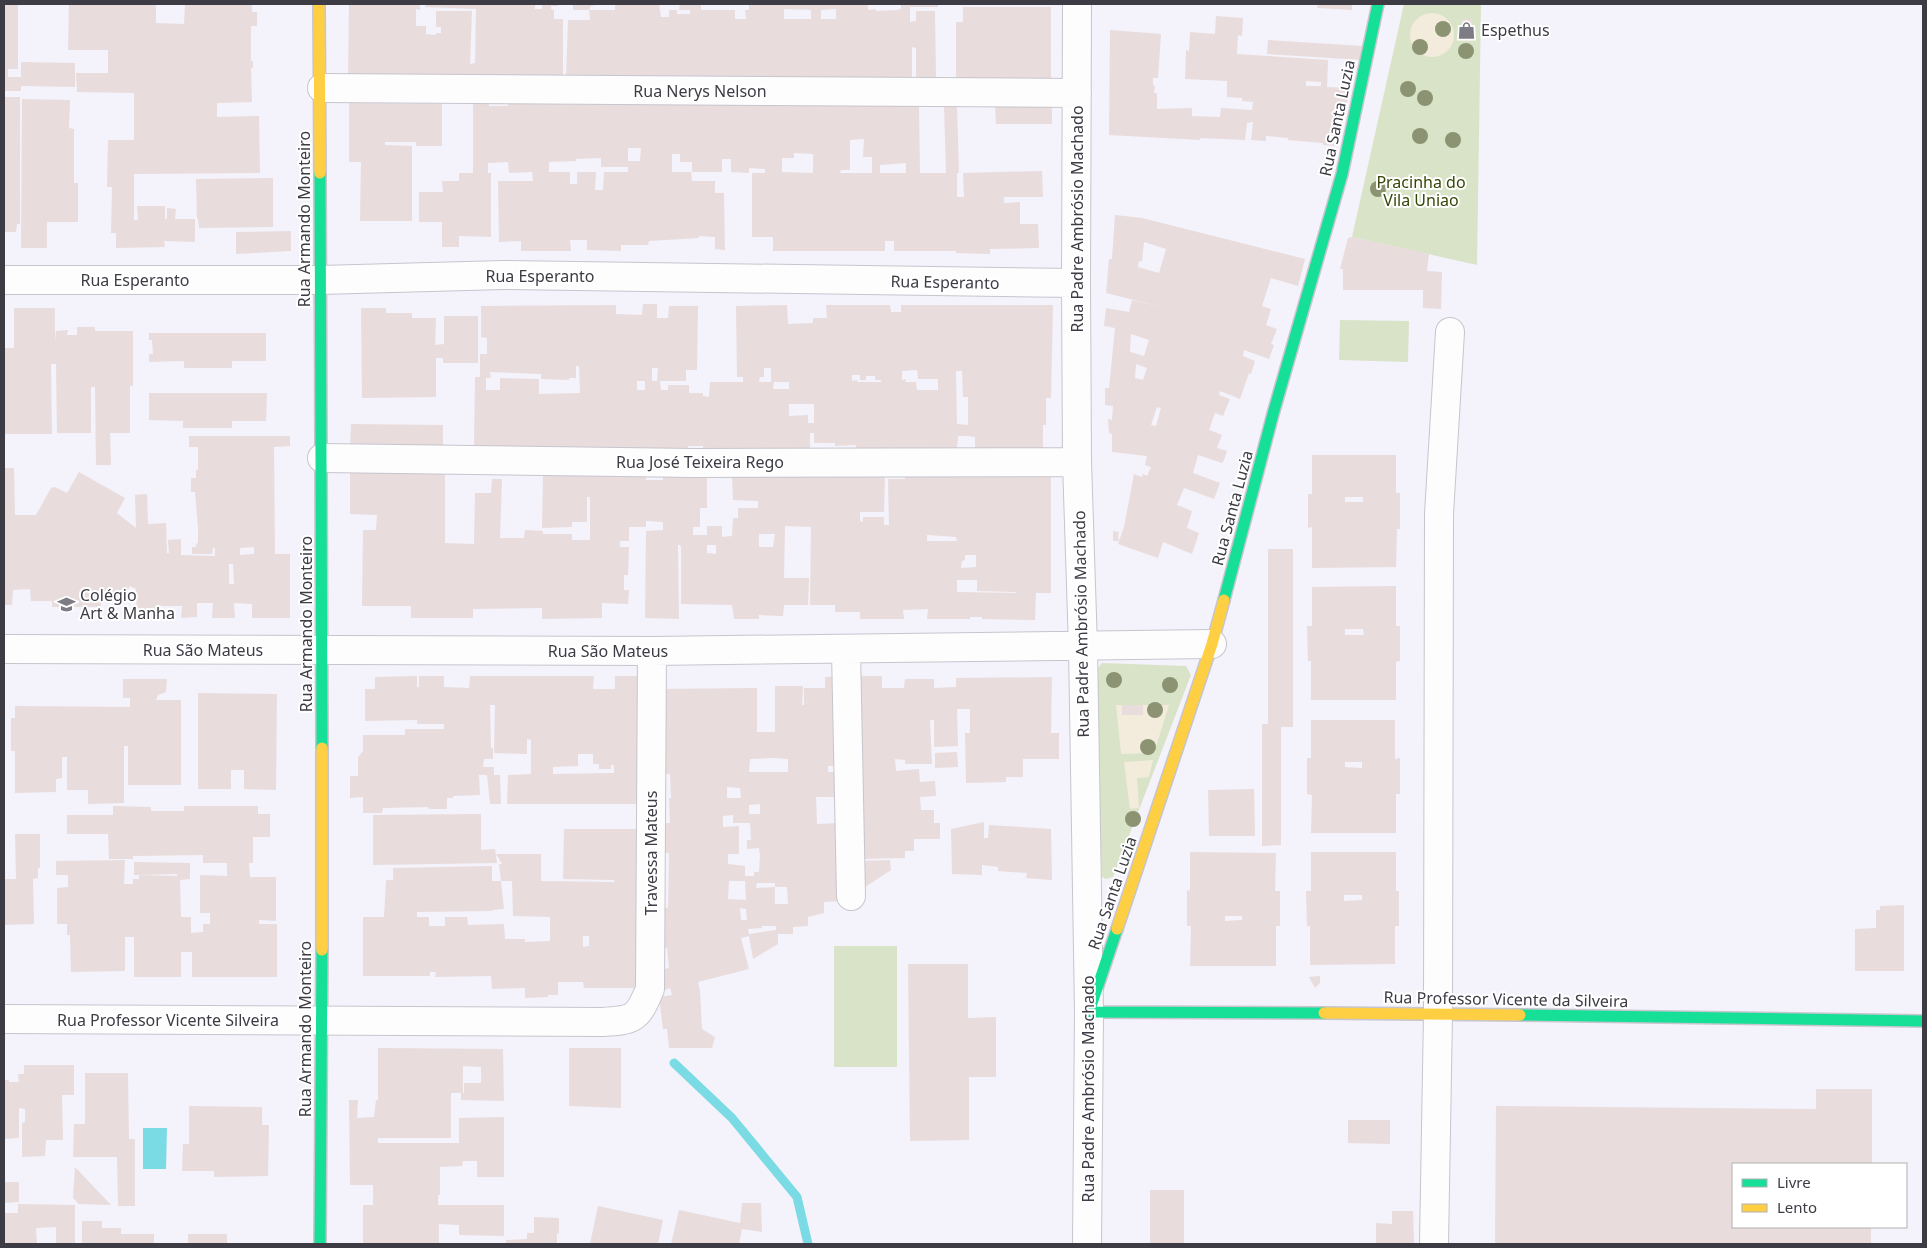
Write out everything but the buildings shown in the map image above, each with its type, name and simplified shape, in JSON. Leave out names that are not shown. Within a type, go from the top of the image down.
[{"type":"street","name":"Rua Armando Monteiro","points":[[319,4],[322,88],[320,280],[323,651],[320,1244]]},
{"type":"street","name":"Rua Padre Ambrósio Machado","points":[[1077,4],[1077,462],[1083,647],[1089,1012],[1087,1244]]},
{"type":"street","name":"Rua Santa Luzia","points":[[1089,1012],[1212,644],[1273,414],[1342,174],[1378,4]]},
{"type":"street","name":"Rua Nerys Nelson","points":[[322,88],[1078,93]]},
{"type":"street","name":"Rua Esperanto","points":[[4,280],[320,280],[503,275],[1076,283]]},
{"type":"street","points":[[1434,1244],[1438,1014],[1438,514],[1450,332]]},
{"type":"street","name":"Rua José Teixeira Rego","points":[[322,458],[694,463],[1077,462]]},
{"type":"street","name":"Rua São Mateus","points":[[4,649],[652,651],[1212,644]]},
{"type":"street","points":[[846,650],[851,896]]},
{"type":"street","name":"Travessa Mateus","points":[[602,1022],[627,1021],[641,1010],[650,989],[652,651]]},
{"type":"street","name":"Rua Professor Vicente da Silveira","points":[[1089,1012],[1438,1014],[1923,1021]]},
{"type":"street","name":"Rua Professor Vicente Silveira","points":[[4,1019],[602,1022]]},
{"type":"green space","name":"Pracinha do Vila Uniao","points":[[1404,4],[1481,4],[1477,265],[1352,237]]},
{"type":"green space","points":[[1340,320],[1409,321],[1408,362],[1339,360]]},
{"type":"green space","points":[[1102,663],[1186,666],[1191,675],[1113,877],[1106,879],[1102,877],[1095,672]]},
{"type":"green space","points":[[834,946],[897,946],[897,1067],[834,1067]]},
{"type":"sand","points":[[1432,13],[1444,17],[1450,23],[1454,35],[1450,47],[1444,53],[1432,57],[1420,53],[1414,47],[1410,35],[1414,23],[1420,17]]},
{"type":"sand","points":[[1116,705],[1169,705],[1154,753],[1121,754]]},
{"type":"sand","points":[[1153,760],[1149,777],[1137,778],[1139,808],[1130,809],[1124,762]]},
{"type":"water","points":[[143,1128],[167,1128],[166,1169],[143,1169]]},
{"type":"waterway","points":[[674,1063],[732,1118],[797,1197],[808,1244]]},
{"type":"traffic: fast","points":[[1224,600],[1273,414],[1342,174],[1378,4]]},
{"type":"traffic: fast","points":[[320,173],[322,748]]},
{"type":"traffic: fast","points":[[1117,929],[1089,1012],[1324,1013]]},
{"type":"traffic: fast","points":[[320,1244],[322,950]]},
{"type":"traffic: fast","points":[[1520,1015],[1923,1021]]},
{"type":"traffic: slow","points":[[319,4],[320,173]]},
{"type":"traffic: slow","points":[[1117,929],[1212,644],[1224,600]]},
{"type":"traffic: slow","points":[[322,748],[322,950]]},
{"type":"traffic: slow","points":[[1324,1013],[1520,1015]]},
{"type":"place","name":"Espethus","points":[[1467,30]]},
{"type":"place","name":"Colégio Art & Manha","points":[[66,604]]}]
